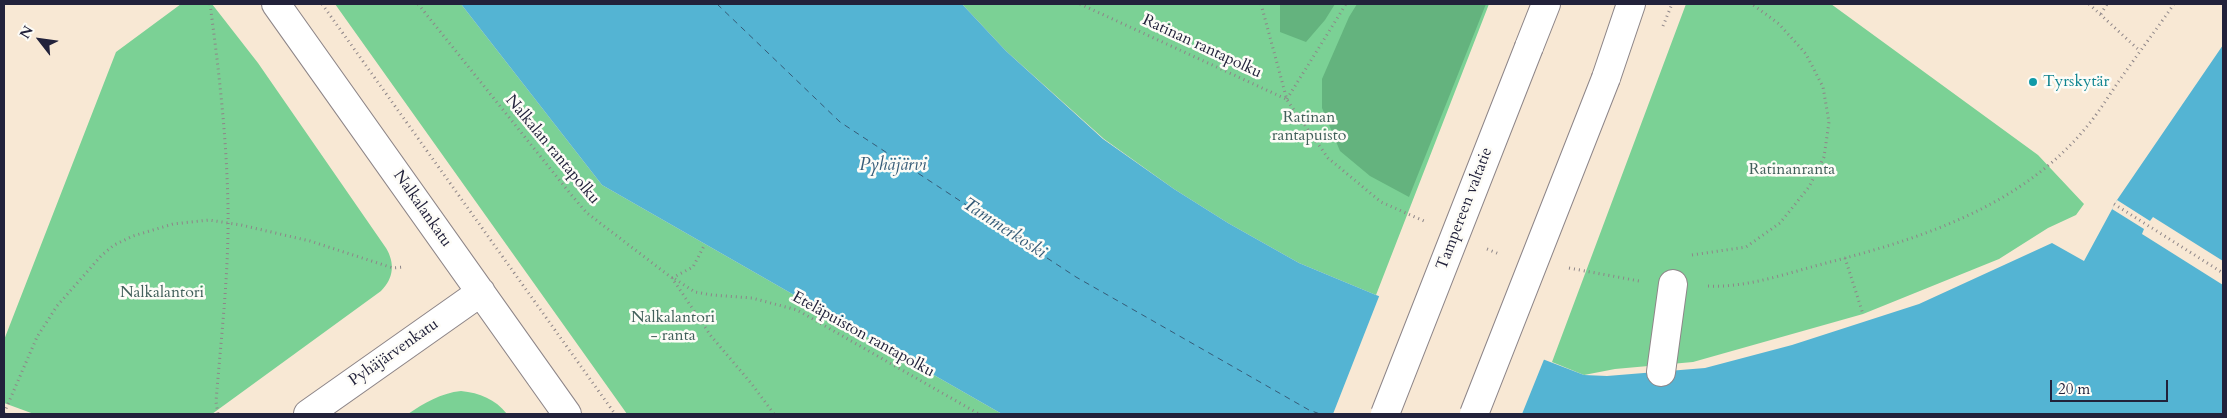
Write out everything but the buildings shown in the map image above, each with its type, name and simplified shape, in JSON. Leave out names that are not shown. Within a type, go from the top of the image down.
[{"type":"main road","name":"Nalkalankatu","points":[[276,4],[567,414]]},
{"type":"main road","name":"Tampereen valtatie","points":[[1385,414],[1546,4]]},
{"type":"main road","points":[[1474,414],[1606,78],[1631,4]]},
{"type":"main road","points":[[1661,372],[1672,284]]},
{"type":"main road","name":"Pyhäjärvenkatu","points":[[308,414],[481,292]]},
{"type":"path","points":[[210,4],[219,67],[228,223],[227,270],[216,402],[218,414]]},
{"type":"path","points":[[322,4],[615,414]]},
{"type":"path","name":"Nalkalan rantapolku","points":[[418,4],[572,197],[587,213],[672,278],[711,336],[751,383],[774,414]]},
{"type":"path","name":"Ratinan rantapolku","points":[[1080,4],[1287,100]]},
{"type":"path","points":[[1261,4],[1287,100],[1328,158],[1381,202],[1426,222]]},
{"type":"path","points":[[1287,100],[1346,4]]},
{"type":"path","points":[[1672,284],[1679,257],[1746,247],[1780,223],[1809,187],[1824,157],[1829,122],[1823,87],[1806,54],[1779,24],[1752,4]]},
{"type":"path","points":[[2090,4],[2140,51]]},
{"type":"path","points":[[2101,14],[2107,4]]},
{"type":"path","points":[[1560,266],[1620,279],[1720,286],[1761,281],[1933,232],[1998,201],[2026,184],[2055,160],[2085,130],[2174,4]]},
{"type":"path","points":[[2114,204],[2223,273]]},
{"type":"path","points":[[4,413],[37,338],[57,306],[101,256],[114,245],[133,236],[172,224],[209,220],[310,241],[393,268],[404,267]]},
{"type":"path","points":[[672,278],[693,267],[705,244]]},
{"type":"path","points":[[1480,246],[1507,256]]},
{"type":"path","points":[[1845,258],[1864,314]]},
{"type":"path","name":"Eteläpuiston rantapolku","points":[[672,278],[695,292],[752,298],[797,310],[979,414]]},
{"type":"green space","name":"Nalkalantori","points":[[181,4],[212,4],[258,63],[386,248],[392,265],[389,281],[381,291],[212,414],[34,414],[4,403],[4,340],[116,52]]},
{"type":"green space","name":"Nalkalantori - ranta","points":[[335,4],[461,4],[602,185],[1002,414],[627,414]]},
{"type":"green space","name":"Ratinan rantapuisto","points":[[962,4],[1489,4],[1376,295],[1299,263],[1228,223],[1174,189],[1104,139],[1006,51]]},
{"type":"green space","points":[[1280,4],[1335,4],[1325,20],[1306,42],[1280,32]]},
{"type":"green space","points":[[1357,4],[1486,4],[1409,197],[1370,176],[1340,151],[1322,108],[1322,79],[1349,17]]},
{"type":"green space","name":"Ratinanranta","points":[[1686,4],[1831,4],[2038,155],[2084,204],[2076,215],[2048,228],[1999,259],[1863,314],[1693,362],[1615,369],[1584,375],[1552,362]]},
{"type":"green space","points":[[461,391],[475,393],[487,398],[497,404],[507,414],[408,414],[433,399]]},
{"type":"water","name":"Pyhäjärvi","points":[[461,4],[962,4],[1006,51],[1103,139],[1174,189],[1228,223],[1299,263],[1376,295],[1584,375],[1607,376],[1705,368],[1792,345],[1919,304],[2052,243],[2084,261],[2117,200],[2223,45],[2223,414],[1002,414],[602,185]]},
{"type":"pier","points":[[2117,200],[2150,221],[2153,217],[2223,261],[2223,285],[2142,234],[2144,229],[2112,209]]},
{"type":"pier","points":[[1380,294],[1545,357],[1522,414],[1333,414]]},
{"type":"ferry route","points":[[717,4],[840,122],[1076,277],[1309,410],[1320,414]]},
{"type":"place","name":"Tyrskytär","points":[[2033,82]]},
{"type":"water label","name":"Tammerkoski","points":[[1004,229]]}]
